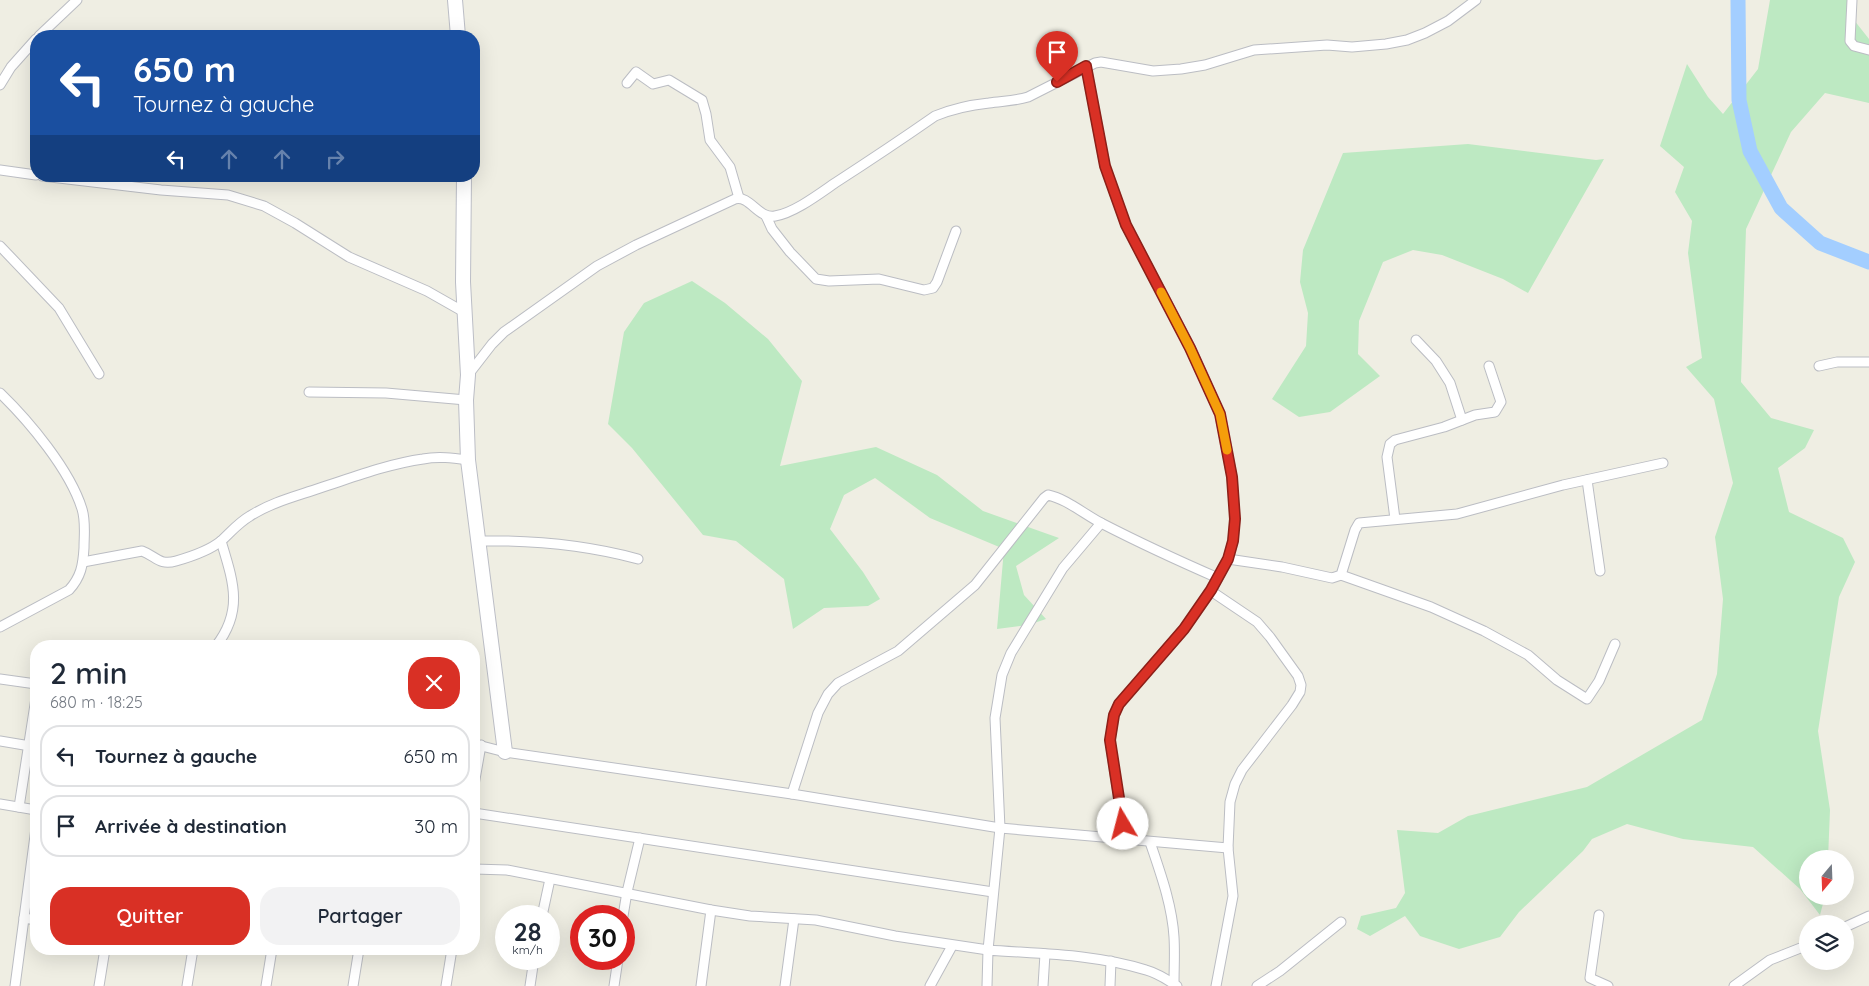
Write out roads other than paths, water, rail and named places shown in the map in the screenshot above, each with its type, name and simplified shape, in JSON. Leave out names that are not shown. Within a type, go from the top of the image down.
[{"type":"street","points":[[46,30],[77,0]]},
{"type":"street","points":[[455,0],[458,30]]},
{"type":"street","points":[[766,216],[775,216],[786,212],[816,196],[935,116],[950,110],[1028,97],[1086,66],[1101,62],[1153,71],[1205,65],[1254,50],[1327,45],[1360,47],[1386,44],[1407,40],[1425,33],[1448,21],[1476,0]]},
{"type":"street","points":[[1852,0],[1850,42],[1854,46],[1869,50]]},
{"type":"street","points":[[0,85],[11,67],[30,47]]},
{"type":"street","points":[[1086,66],[1105,166],[1126,225],[1190,348],[1220,414],[1232,477],[1235,519],[1233,541],[1228,559],[1211,590],[1184,629],[1119,704],[1114,715],[1110,740],[1125,840]]},
{"type":"street","points":[[627,83],[636,72],[653,84],[669,80],[702,100],[710,140],[730,167],[740,198],[766,216],[772,229],[790,252],[816,279],[829,281],[879,279],[924,290],[933,288],[956,232]]},
{"type":"street","points":[[0,170],[30,175]]},
{"type":"street","points":[[93,182],[228,195],[255,203],[295,222],[349,257],[427,291],[464,312]]},
{"type":"street","points":[[464,182],[464,312],[468,376],[466,400],[468,460],[506,752]]},
{"type":"street","points":[[468,376],[492,344],[504,332],[597,266],[636,245],[740,198]]},
{"type":"street","points":[[0,246],[59,308],[99,374]]},
{"type":"street","points":[[1416,340],[1436,361],[1450,383],[1462,420]]},
{"type":"street","points":[[1819,366],[1837,362],[1869,362]]},
{"type":"street","points":[[1395,519],[1387,457],[1390,444],[1395,440],[1444,427],[1475,415],[1495,412],[1501,402],[1489,366]]},
{"type":"street","points":[[309,392],[386,393],[466,400]]},
{"type":"street","points":[[0,393],[12,404],[48,447],[70,483],[82,509],[85,526],[83,562],[77,582],[69,590],[0,627]]},
{"type":"street","points":[[83,562],[142,551],[156,560],[164,562],[176,561],[221,541],[233,528],[250,516],[273,504],[394,465],[423,458],[445,457],[468,460]]},
{"type":"street","points":[[1228,559],[1339,578],[1356,526],[1359,523],[1457,514],[1587,480],[1663,463]]},
{"type":"street","points":[[1587,480],[1600,571]]},
{"type":"street","points":[[792,794],[818,713],[828,694],[838,683],[898,651],[975,585],[1048,495],[1101,523],[1218,578]]},
{"type":"street","points":[[987,986],[988,950],[1000,828],[995,718],[1002,675],[1011,653],[1064,568],[1101,523]]},
{"type":"street","points":[[221,541],[230,572],[234,606],[230,622],[221,640]]},
{"type":"street","points":[[479,541],[539,542],[607,551],[638,559]]},
{"type":"street","points":[[1341,575],[1431,607],[1484,631],[1528,656],[1557,680],[1586,699],[1599,681],[1615,644]]},
{"type":"street","points":[[1211,590],[1257,622],[1298,676],[1301,685],[1300,692],[1292,705],[1242,770],[1235,784],[1230,802],[1228,848],[1233,896],[1216,986]]},
{"type":"street","points":[[0,679],[30,683]]},
{"type":"street","points":[[0,740],[30,746]]},
{"type":"street","points":[[480,745],[506,752],[792,794],[1000,828],[1228,848]]},
{"type":"street","points":[[19,807],[30,755]]},
{"type":"street","points":[[0,804],[30,809]]},
{"type":"street","points":[[480,814],[993,892]]},
{"type":"street","points":[[625,905],[640,838]]},
{"type":"street","points":[[1150,842],[1171,913],[1176,985]]},
{"type":"street","points":[[480,870],[507,870],[712,910],[750,916],[816,920],[952,946],[1069,955],[1111,961],[1148,970],[1176,985]]},
{"type":"street","points":[[544,905],[550,879]]},
{"type":"street","points":[[15,986],[30,887]]},
{"type":"street","points":[[701,986],[712,910]]},
{"type":"street","points":[[1599,915],[1589,982],[1608,986]]},
{"type":"street","points":[[1854,923],[1869,916]]},
{"type":"street","points":[[24,918],[30,919]]},
{"type":"street","points":[[785,986],[794,919]]},
{"type":"street","points":[[1257,986],[1340,922]]},
{"type":"street","points":[[930,986],[952,946]]},
{"type":"street","points":[[1734,986],[1770,960],[1799,949]]},
{"type":"street","points":[[1043,986],[1045,954]]},
{"type":"street","points":[[99,986],[104,955]]},
{"type":"street","points":[[187,986],[191,955]]},
{"type":"street","points":[[266,986],[271,955]]},
{"type":"street","points":[[353,986],[358,955]]},
{"type":"street","points":[[446,986],[451,955]]},
{"type":"street","points":[[1110,986],[1111,961]]},
{"type":"street","points":[[530,986],[532,970]]},
{"type":"street","points":[[614,986],[616,970]]},
{"type":"waterway","points":[[1738,0],[1739,100],[1750,151],[1781,208],[1820,243],[1869,262]]}]
